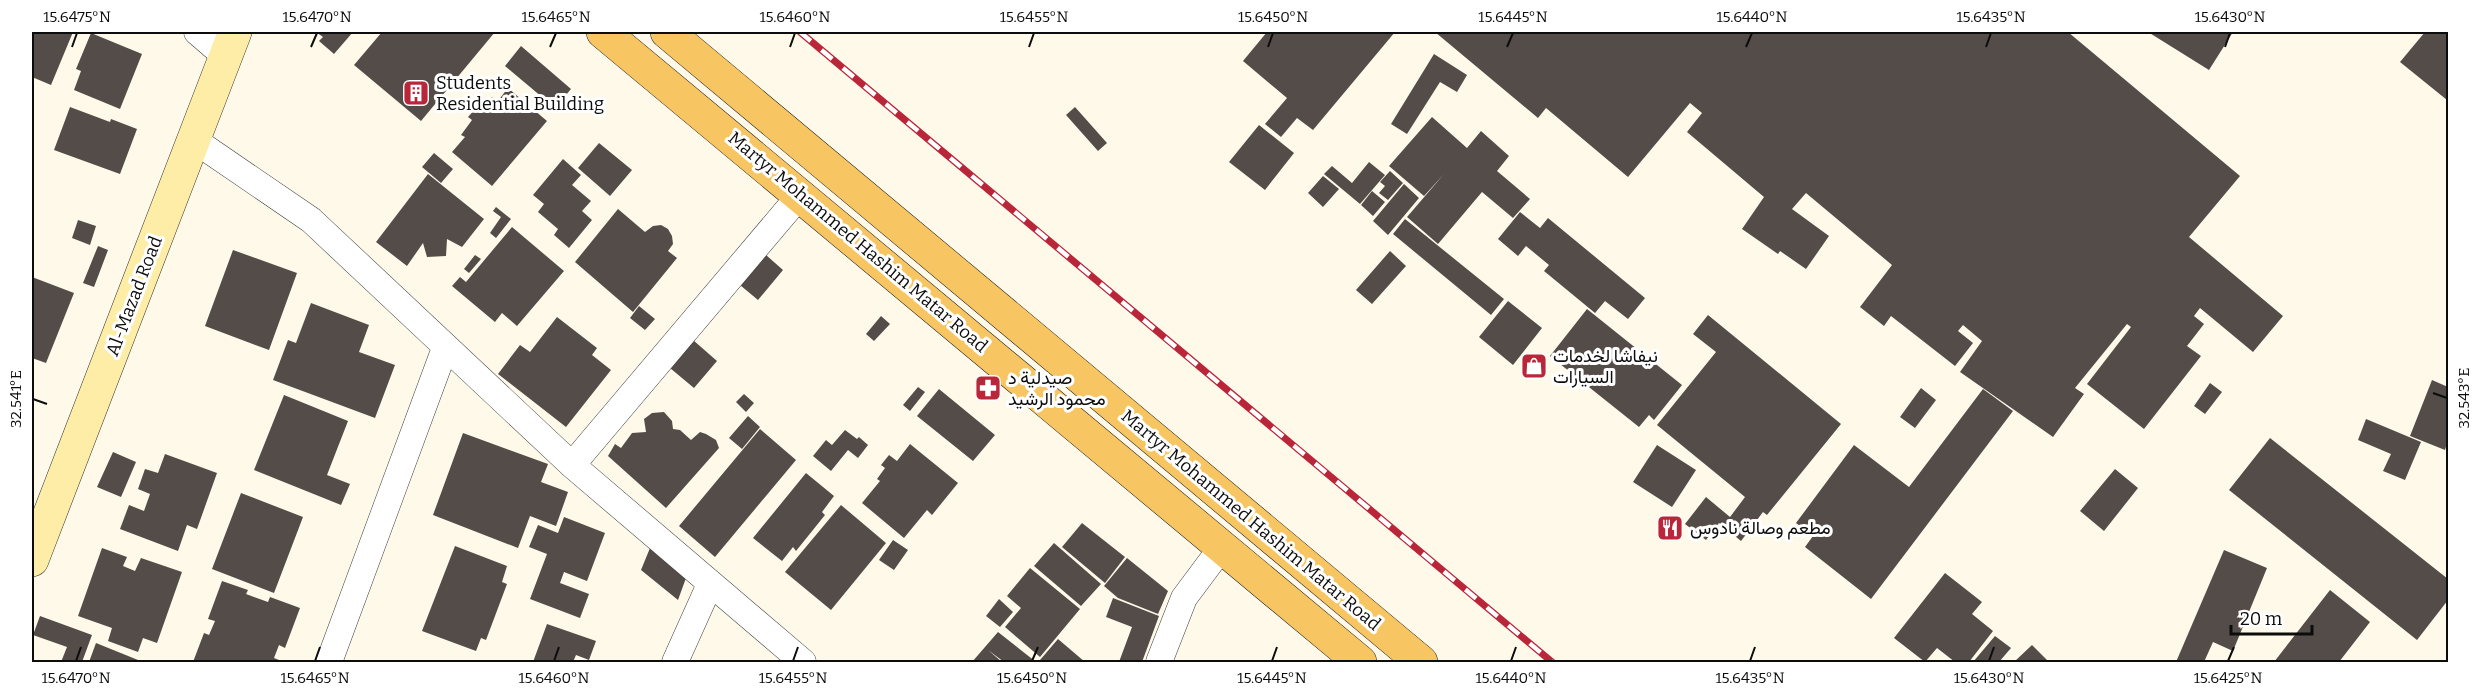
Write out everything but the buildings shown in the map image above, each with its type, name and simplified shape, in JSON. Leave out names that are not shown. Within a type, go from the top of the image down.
[{"type":"main road","name":"Martyr Mohammed Hashim Matar Road","points":[[603,32],[801,194],[1360,663]]},
{"type":"main road","name":"Martyr Mohammed Hashim Matar Road","points":[[667,32],[1421,663]]},
{"type":"street","points":[[197,32],[231,44]]},
{"type":"street","name":"Al-Mazad Road","points":[[32,556],[231,44]]},
{"type":"street","points":[[194,140],[311,220],[572,465],[803,663]]},
{"type":"street","points":[[572,465],[801,194]]},
{"type":"street","points":[[329,663],[445,348]]},
{"type":"street","points":[[1159,663],[1184,598],[1222,547]]},
{"type":"street","points":[[675,663],[710,584]]},
{"type":"railway","points":[[800,32],[1552,662]]},
{"type":"place","name":"Students Residential Building","points":[[416,93]]},
{"type":"place","name":"نيفاشا لخدمات السيارات","points":[[1534,366]]},
{"type":"place","name":"صيدلية د محمود الرشيد","points":[[988,388]]},
{"type":"place","name":"مطعم وصالة نادوس","points":[[1670,528]]}]
